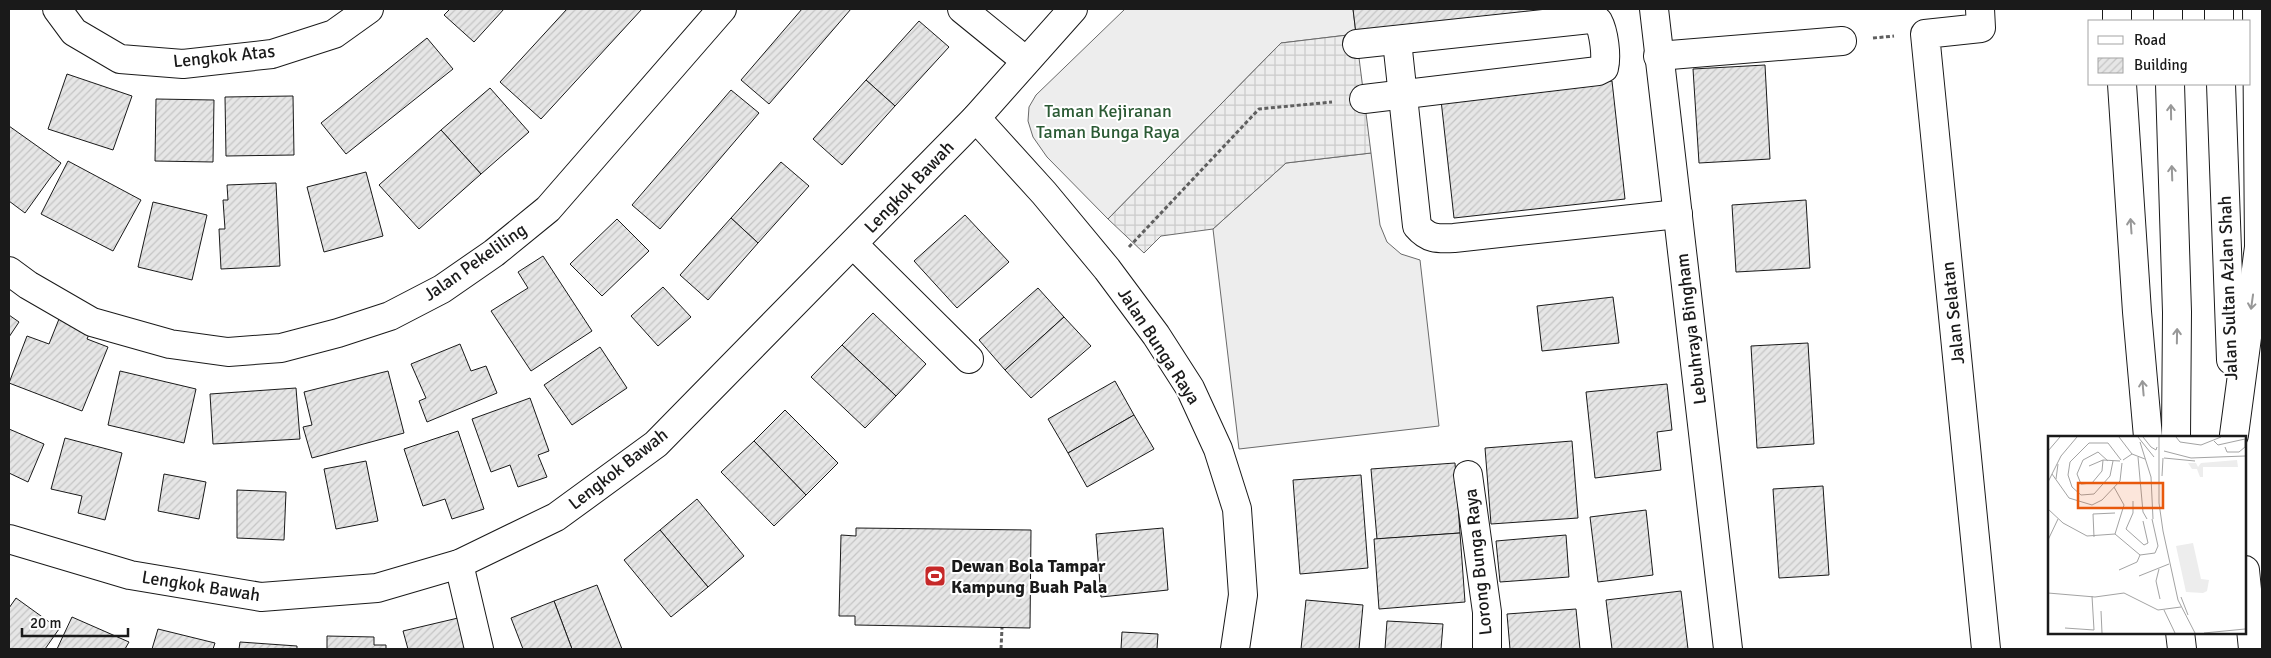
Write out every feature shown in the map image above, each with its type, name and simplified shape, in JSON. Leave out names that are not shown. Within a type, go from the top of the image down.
[{"type":"main road","name":"Lengkok Atas","points":[[57,9],[74,32],[120,59],[183,64],[272,54],[334,34],[369,9]]},
{"type":"main road","name":"Jalan Pekeliling","points":[[9,271],[28,285],[92,322],[170,344],[228,352],[281,348],[338,333],[390,316],[442,289],[494,253],[548,209],[722,9]]},
{"type":"main road","points":[[962,9],[1026,61]]},
{"type":"main road","name":"Lengkok Bawah","points":[[9,540],[130,575],[261,597],[377,588],[459,564],[556,517],[656,444],[976,118],[1073,9]]},
{"type":"main road","name":"Lebuhraya Bingham","points":[[1654,9],[1728,649]]},
{"type":"main road","points":[[2234,436],[2259,247],[2257,9]]},
{"type":"main road","points":[[1925,34],[1981,18]]},
{"type":"main road","points":[[1357,44],[1590,19],[1598,21],[1601,27],[1606,62],[1604,68],[1598,71],[1364,99]]},
{"type":"main road","name":"Jalan Selatan","points":[[1925,34],[1986,649]]},
{"type":"main road","points":[[1397,41],[1416,226],[1424,235],[1438,239],[1454,238],[1678,214]]},
{"type":"main road","points":[[1658,56],[1842,41]]},
{"type":"main road","points":[[2122,85],[2136,312],[2148,436]]},
{"type":"main road","points":[[2170,85],[2177,312],[2176,436]]},
{"type":"main road","name":"Jalan Sultan Azlan Shah","points":[[2221,85],[2234,436]]},
{"type":"main road","name":"Jalan Bunga Raya","points":[[976,118],[1044,193],[1107,269],[1156,335],[1190,388],[1218,449],[1237,509],[1242,595],[1235,649]]},
{"type":"main road","points":[[854,244],[969,359]]},
{"type":"main road","name":"Lorong Bunga Raya","points":[[1468,475],[1487,612],[1487,649]]},
{"type":"main road","points":[[459,564],[479,649]]},
{"type":"main road","points":[[2246,580],[2253,649]]},
{"type":"main road","points":[[2180,633],[2182,649]]},
{"type":"path","points":[[1842,41],[1925,34]]},
{"type":"path","points":[[1132,242],[1259,109],[1364,99]]},
{"type":"path","points":[[1001,649],[1002,628]]},
{"type":"shaded area","name":"Taman Kejiranan Taman Bunga Raya","points":[[1125,9],[1353,9],[1356,34],[1281,43],[1108,219],[1047,157],[1033,137],[1028,121],[1029,107],[1036,95]]},
{"type":"shaded area","points":[[1356,34],[1371,153],[1286,163],[1213,229],[1161,236],[1144,253],[1108,219],[1281,43]]},
{"type":"shaded area","points":[[1371,153],[1380,225],[1387,242],[1401,254],[1420,260],[1439,426],[1239,449],[1213,229],[1286,163]]},
{"type":"building","points":[[450,9],[504,9],[474,42],[444,15]]},
{"type":"building","points":[[567,9],[642,9],[541,119],[500,82]]},
{"type":"building","points":[[802,9],[851,9],[769,104],[741,80]]},
{"type":"building","points":[[1353,9],[1590,9],[1356,34]]},
{"type":"building","points":[[919,21],[949,47],[895,106],[866,80]]},
{"type":"building","points":[[427,38],[453,69],[346,154],[321,123]]},
{"type":"building","points":[[1765,65],[1770,159],[1699,163],[1693,69]]},
{"type":"building","points":[[67,74],[132,96],[113,150],[48,129]]},
{"type":"building","points":[[866,80],[895,106],[842,165],[813,139]]},
{"type":"building","points":[[1612,81],[1625,199],[1454,218],[1441,100]]},
{"type":"building","points":[[490,88],[529,132],[481,174],[441,130]]},
{"type":"building","points":[[731,90],[759,113],[660,229],[632,205]]},
{"type":"building","points":[[293,96],[294,155],[226,156],[225,97]]},
{"type":"building","points":[[156,99],[214,100],[213,162],[155,161]]},
{"type":"building","points":[[9,126],[61,163],[25,213],[9,201]]},
{"type":"building","points":[[441,130],[481,174],[419,229],[379,185]]},
{"type":"building","points":[[68,161],[141,200],[113,251],[41,214]]},
{"type":"building","points":[[781,162],[809,186],[758,243],[731,218]]},
{"type":"building","points":[[366,172],[383,236],[324,252],[307,187]]},
{"type":"building","points":[[276,183],[280,266],[221,269],[219,229],[225,229],[223,200],[228,200],[227,185]]},
{"type":"building","points":[[1806,200],[1810,268],[1736,272],[1732,205]]},
{"type":"building","points":[[153,202],[207,215],[192,280],[138,267]]},
{"type":"building","points":[[965,215],[1009,262],[957,308],[914,261]]},
{"type":"building","points":[[731,218],[758,243],[708,300],[680,275]]},
{"type":"building","points":[[617,219],[649,251],[602,296],[570,264]]},
{"type":"building","points":[[543,256],[592,331],[531,371],[491,311],[528,288],[518,272]]},
{"type":"building","points":[[663,287],[691,317],[658,346],[631,316]]},
{"type":"building","points":[[1038,288],[1064,317],[1005,370],[979,340]]},
{"type":"building","points":[[1613,297],[1619,343],[1542,351],[1537,306]]},
{"type":"building","points":[[873,313],[926,364],[896,396],[842,345]]},
{"type":"building","points":[[9,315],[19,322],[9,337]]},
{"type":"building","points":[[1064,317],[1091,346],[1031,398],[1005,370]]},
{"type":"building","points":[[59,319],[91,330],[87,339],[108,347],[82,411],[9,383],[27,336],[49,344]]},
{"type":"building","points":[[1808,343],[1814,444],[1757,448],[1751,346]]},
{"type":"building","points":[[460,344],[471,371],[486,366],[497,393],[427,422],[419,401],[426,398],[411,364]]},
{"type":"building","points":[[842,345],[896,396],[865,428],[811,377]]},
{"type":"building","points":[[600,347],[627,388],[572,425],[544,385]]},
{"type":"building","points":[[120,371],[196,389],[184,443],[108,425]]},
{"type":"building","points":[[388,371],[404,433],[312,458],[303,427],[312,425],[304,392]]},
{"type":"building","points":[[1115,381],[1134,415],[1068,453],[1048,419]]},
{"type":"building","points":[[1667,384],[1672,430],[1657,432],[1661,470],[1595,478],[1586,392]]},
{"type":"building","points":[[296,388],[300,439],[213,444],[210,394]]},
{"type":"building","points":[[530,398],[549,451],[538,455],[547,477],[518,487],[510,465],[491,472],[472,419]]},
{"type":"building","points":[[785,410],[838,463],[806,495],[754,441]]},
{"type":"building","points":[[1134,415],[1154,449],[1087,487],[1068,453]]},
{"type":"building","points":[[9,429],[44,444],[28,482],[9,473]]},
{"type":"building","points":[[458,431],[484,509],[452,519],[445,499],[423,506],[404,449]]},
{"type":"building","points":[[65,438],[122,453],[105,520],[78,513],[82,496],[51,489]]},
{"type":"building","points":[[754,441],[806,495],[774,526],[721,472]]},
{"type":"building","points":[[1572,441],[1578,518],[1491,524],[1485,448]]},
{"type":"building","points":[[366,461],[378,521],[336,529],[324,469]]},
{"type":"building","points":[[1455,463],[1460,533],[1377,539],[1371,469]]},
{"type":"building","points":[[164,474],[206,482],[199,519],[158,511]]},
{"type":"building","points":[[1361,475],[1368,568],[1300,574],[1293,480]]},
{"type":"building","points":[[1823,486],[1829,575],[1779,578],[1773,489]]},
{"type":"building","points":[[237,490],[286,492],[284,540],[237,538]]},
{"type":"building","points":[[697,499],[744,556],[708,587],[660,530]]},
{"type":"building","points":[[1646,510],[1653,575],[1598,582],[1590,517]]},
{"type":"building","name":"Dewan Bola Tampar Kampung Buah Pala","points":[[856,528],[1031,530],[1030,628],[855,625],[855,616],[839,616],[841,535],[856,536]]},
{"type":"building","points":[[1163,528],[1168,590],[1101,597],[1096,534]]},
{"type":"building","points":[[660,530],[708,587],[671,617],[624,560]]},
{"type":"building","points":[[1460,533],[1465,602],[1379,609],[1374,539]]},
{"type":"building","points":[[1566,535],[1569,577],[1500,582],[1496,541]]},
{"type":"building","points":[[597,585],[622,649],[572,649],[554,601]]},
{"type":"building","points":[[1681,591],[1688,649],[1612,649],[1606,600]]},
{"type":"building","points":[[16,598],[59,629],[45,649],[9,649],[9,608]]},
{"type":"building","points":[[1306,600],[1363,605],[1359,649],[1301,649]]},
{"type":"building","points":[[554,601],[572,649],[523,649],[511,618]]},
{"type":"building","points":[[1576,609],[1580,649],[1510,649],[1507,614]]},
{"type":"building","points":[[72,617],[129,642],[125,649],[57,649]]},
{"type":"building","points":[[458,618],[466,649],[408,649],[403,631]]},
{"type":"building","points":[[1387,621],[1443,624],[1441,649],[1385,649]]},
{"type":"building","points":[[158,629],[215,643],[213,649],[152,649]]},
{"type":"building","points":[[1122,632],[1158,634],[1157,649],[1121,649]]},
{"type":"building","points":[[327,636],[374,637],[374,645],[386,645],[386,649],[327,649]]},
{"type":"building","points":[[240,642],[297,646],[297,649],[239,649]]},
{"type":"place","name":"Dewan Bola Tampar Kampung Buah Pala","points":[[935,576]]}]
